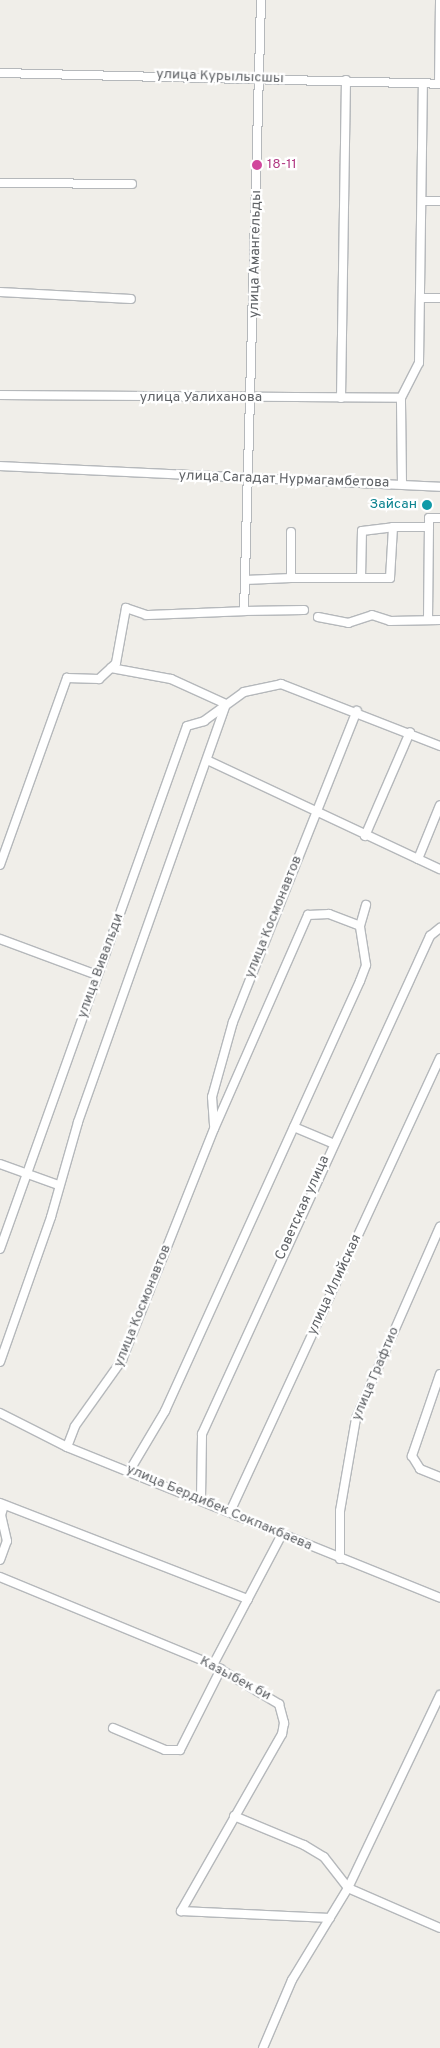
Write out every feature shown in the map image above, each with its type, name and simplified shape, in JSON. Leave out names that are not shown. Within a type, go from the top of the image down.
[{"type":"street","name":"улица Амангельды","points":[[244,611],[252,398],[261,0]]},
{"type":"street","points":[[439,84],[440,0]]},
{"type":"street","name":"улица Курылысшы","points":[[0,73],[346,80],[439,84]]},
{"type":"street","points":[[341,398],[346,80]]},
{"type":"street","points":[[402,484],[401,398],[419,363],[423,83]]},
{"type":"street","points":[[0,183],[132,184]]},
{"type":"street","points":[[422,201],[440,201]]},
{"type":"street","points":[[0,292],[131,299]]},
{"type":"street","points":[[420,298],[440,298]]},
{"type":"street","name":"улица Уалиханова","points":[[0,395],[401,398]]},
{"type":"street","name":"улица Сагадат Нурмагамбетова","points":[[0,466],[127,475],[248,478],[440,487]]},
{"type":"street","points":[[428,620],[429,518],[440,518]]},
{"type":"street","points":[[361,578],[362,530],[428,527]]},
{"type":"street","points":[[245,580],[392,577],[392,528]]},
{"type":"street","points":[[291,532],[291,578]]},
{"type":"street","points":[[0,865],[67,678],[99,679],[111,668],[123,638],[126,608],[146,615],[304,610]]},
{"type":"street","points":[[318,617],[348,623],[372,615],[390,621],[440,620]]},
{"type":"street","points":[[111,668],[171,679],[226,704]]},
{"type":"street","points":[[0,1362],[51,1217],[58,1185],[226,704],[244,692],[281,684],[357,711],[440,746]]},
{"type":"street","name":"улица Вивальди","points":[[0,1249],[187,726],[204,721],[226,704]]},
{"type":"street","name":"улица Космонавтов","points":[[214,1129],[212,1097],[233,1022],[357,711]]},
{"type":"street","points":[[365,836],[410,732]]},
{"type":"street","points":[[207,760],[365,836],[440,869]]},
{"type":"street","points":[[418,859],[440,805]]},
{"type":"street","points":[[130,1470],[165,1411],[366,965],[360,926],[366,906]]},
{"type":"street","name":"улица Космонавтов","points":[[67,1447],[75,1426],[122,1360],[214,1129],[308,915],[329,914],[360,926]]},
{"type":"street","name":"Советская улица","points":[[201,1499],[202,1434],[332,1143],[430,936],[440,928]]},
{"type":"street","points":[[0,939],[97,975]]},
{"type":"street","name":"улица Илийская","points":[[230,1512],[440,1058]]},
{"type":"street","points":[[294,1127],[332,1143]]},
{"type":"street","points":[[0,1164],[58,1185]]},
{"type":"street","name":"улица Графтио","points":[[340,1559],[340,1511],[356,1418],[440,1227]]},
{"type":"street","points":[[440,1374],[414,1439],[412,1456],[420,1469],[440,1477]]},
{"type":"street","name":"улица Бердибек Сокпакбаева","points":[[0,1413],[67,1447],[130,1470],[340,1559],[440,1598]]},
{"type":"street","points":[[0,1560],[7,1541],[1,1515],[2,1504],[248,1599]]},
{"type":"street","points":[[113,1728],[164,1750],[180,1750],[248,1599],[282,1534]]},
{"type":"street","name":"Казыбек би","points":[[0,1577],[217,1667],[267,1694],[279,1704],[284,1723],[182,1911],[330,1918]]},
{"type":"street","points":[[263,2048],[292,1980],[348,1888],[440,1695]]},
{"type":"street","points":[[234,1816],[304,1844],[324,1857],[348,1888],[440,1928]]},
{"type":"place","name":"18-11","points":[[257,165]]},
{"type":"place","name":"Зайсан","points":[[427,505]]}]
